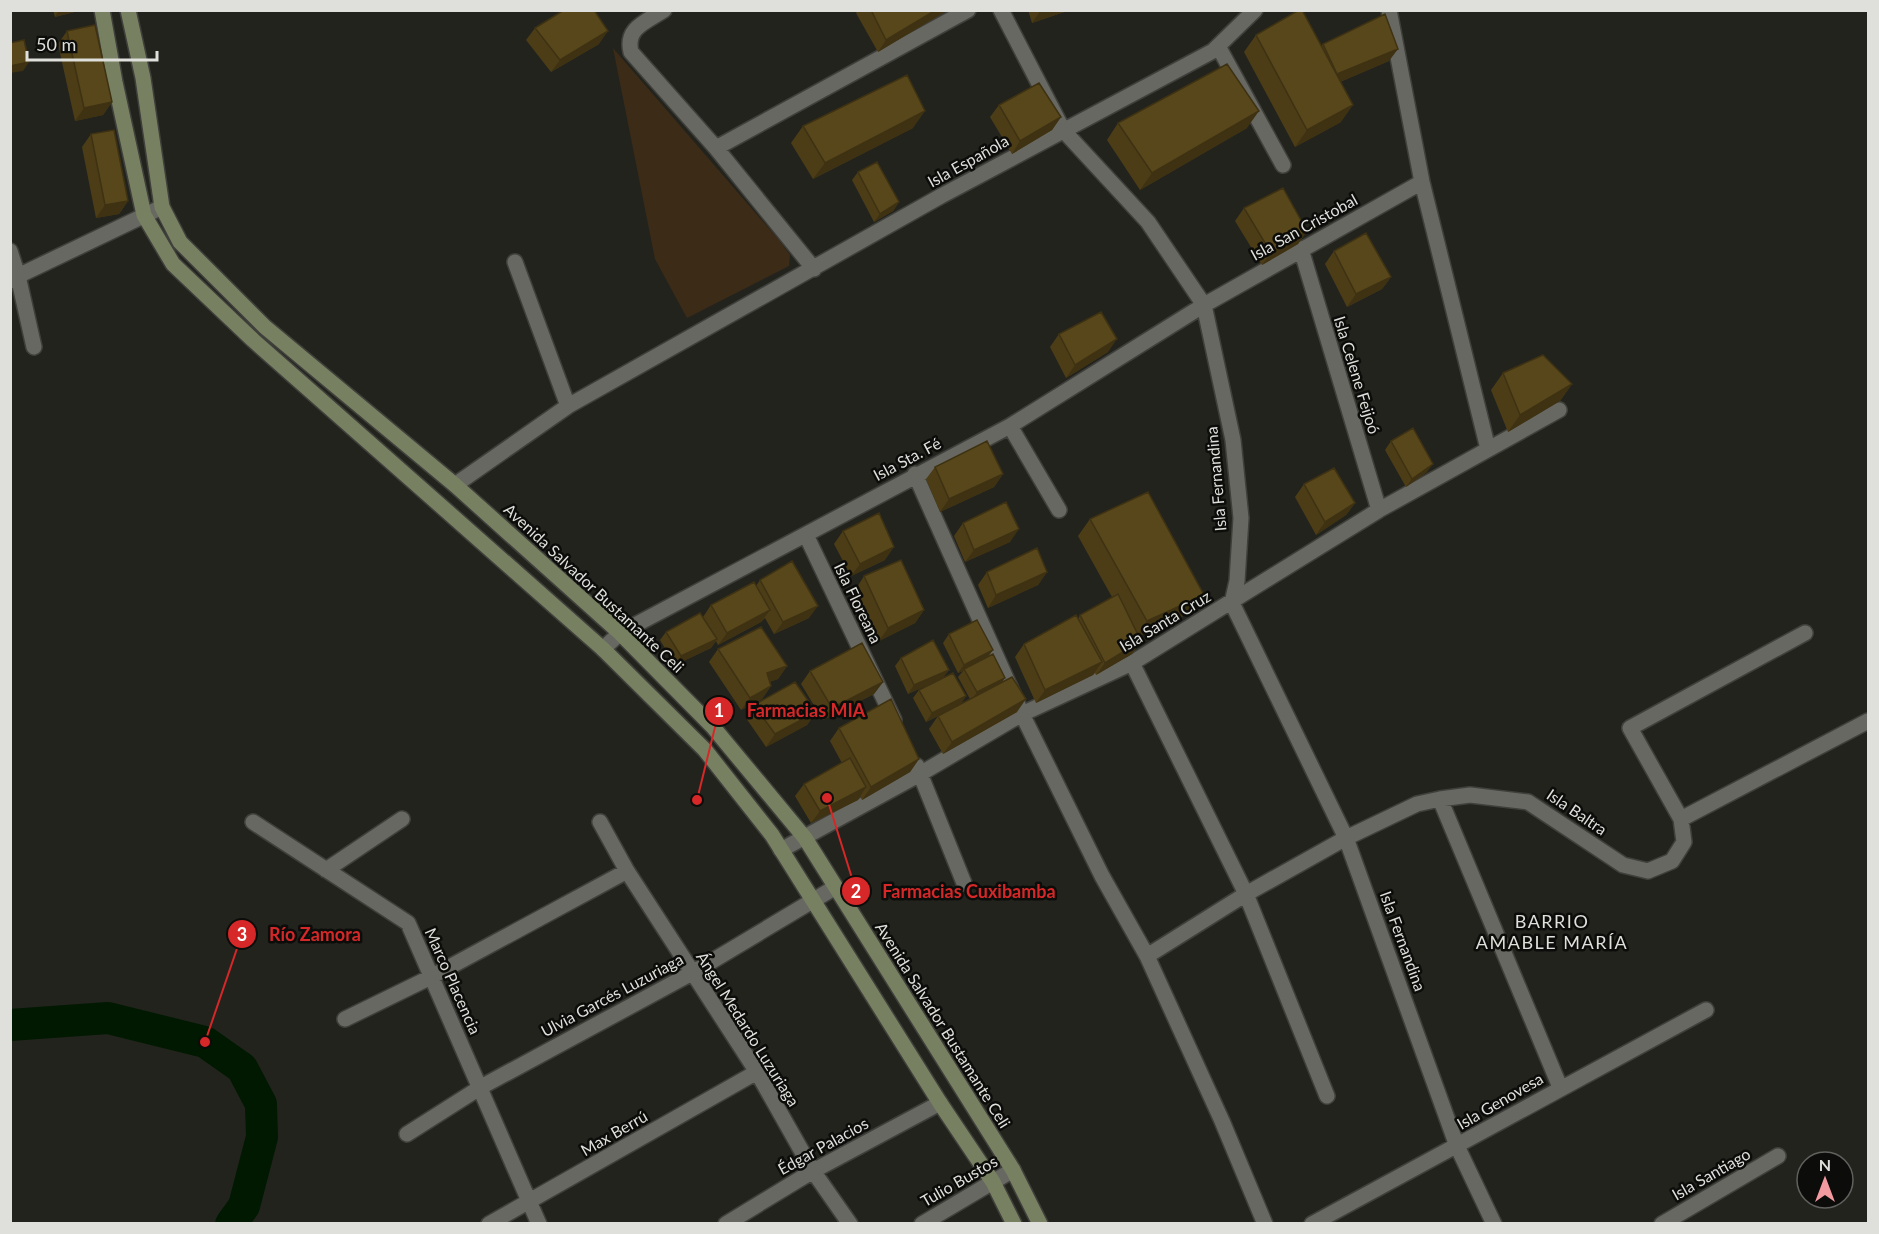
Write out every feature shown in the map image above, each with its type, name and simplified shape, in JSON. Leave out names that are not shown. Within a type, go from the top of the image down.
[{"type":"main road","points":[[102,10],[144,215],[172,264],[252,340],[603,650],[705,750],[781,850],[940,1103],[993,1182],[1014,1224]]},
{"type":"main road","name":"Avenida Salvador Bustamante Celi","points":[[128,10],[143,78],[162,207],[180,242],[265,327],[455,485],[620,633],[713,727],[805,838],[834,888],[1013,1170],[1040,1224]]},
{"type":"main road","points":[[115,82],[143,78]]},
{"type":"street","points":[[664,10],[632,31],[628,41],[632,52],[716,148],[814,269]]},
{"type":"street","points":[[716,148],[968,10]]},
{"type":"street","name":"Isla Fernandina","points":[[1001,10],[1063,130],[1148,222],[1204,305],[1233,440],[1240,518],[1237,581],[1232,603],[1346,838],[1456,1146],[1494,1224]]},
{"type":"street","name":"Isla Española","points":[[455,485],[568,406],[941,196],[1218,46],[1255,10]]},
{"type":"street","points":[[1389,10],[1422,182],[1488,449]]},
{"type":"street","points":[[1218,46],[1283,165]]},
{"type":"street","name":"Isla San Cristobal","points":[[1204,305],[1422,182]]},
{"type":"street","points":[[14,279],[162,207]]},
{"type":"street","name":"Isla Celene Feijoó","points":[[1301,249],[1379,510]]},
{"type":"street","points":[[10,251],[14,279],[34,347]]},
{"type":"street","points":[[515,262],[568,406]]},
{"type":"street","name":"Isla Sta. Fé","points":[[620,633],[806,535],[915,474],[1010,426],[1204,305]]},
{"type":"street","name":"Isla Santa Cruz","points":[[781,850],[920,774],[1023,714],[1132,663],[1379,510],[1559,410]]},
{"type":"street","points":[[1010,426],[1059,510]]},
{"type":"street","points":[[915,474],[1023,714],[1102,876],[1147,956],[1222,1121],[1265,1224]]},
{"type":"street","name":"Isla Floreana","points":[[806,535],[900,733]]},
{"type":"street","points":[[603,650],[620,633]]},
{"type":"street","points":[[1805,633],[1630,728],[1681,819],[1869,721]]},
{"type":"street","points":[[1132,663],[1246,894],[1328,1096]]},
{"type":"street","points":[[910,753],[964,883]]},
{"type":"street","name":"Isla Baltra","points":[[1147,956],[1246,894],[1346,838],[1417,804],[1470,795],[1528,802],[1623,865],[1648,871],[1672,861],[1684,842],[1681,819]]},
{"type":"street","points":[[1440,799],[1560,1087]]},
{"type":"street","points":[[326,870],[402,819]]},
{"type":"street","name":"Marco Placencia","points":[[253,822],[408,923],[539,1224]]},
{"type":"street","name":"Ángel Medardo Luzuriaga","points":[[600,822],[627,871],[757,1072],[813,1171],[850,1224]]},
{"type":"street","points":[[345,1019],[431,977],[627,871]]},
{"type":"street","name":"Ulvia Garcés Luzuriaga","points":[[407,1134],[481,1087],[692,973],[834,888]]},
{"type":"street","name":"Isla Genovesa","points":[[1312,1224],[1560,1087],[1706,1010]]},
{"type":"street","name":"Max Berrú","points":[[489,1224],[757,1072]]},
{"type":"street","name":"Édgar Palacios","points":[[726,1224],[813,1171],[940,1103]]},
{"type":"street","name":"Isla Santiago","points":[[1662,1224],[1778,1156]]},
{"type":"street","name":"Tulio Bustos","points":[[922,1224],[1013,1170]]},
{"type":"shaded area","points":[[613,48],[779,240],[790,255],[789,266],[687,318],[655,259]]},
{"type":"building","points":[[564,10],[594,10],[608,31],[560,60],[535,28]]},
{"type":"building","points":[[871,10],[936,10],[886,40]]},
{"type":"building","points":[[1302,10],[1353,105],[1307,130],[1256,35]]},
{"type":"building","points":[[1385,14],[1398,49],[1337,74],[1323,44]]},
{"type":"building","points":[[95,25],[112,102],[84,108],[67,31]]},
{"type":"building","points":[[24,40],[29,62],[10,66],[10,43]]},
{"type":"building","points":[[1227,64],[1259,111],[1152,173],[1118,123]]},
{"type":"building","points":[[907,75],[925,111],[825,163],[803,126]]},
{"type":"building","points":[[1039,83],[1061,117],[1020,141],[999,105]]},
{"type":"building","points":[[114,130],[128,201],[105,205],[91,134]]},
{"type":"building","points":[[877,162],[899,202],[880,214],[858,172]]},
{"type":"building","points":[[1283,188],[1307,231],[1271,253],[1244,208]]},
{"type":"building","points":[[1366,233],[1391,277],[1356,294],[1334,251]]},
{"type":"building","points":[[1101,312],[1117,339],[1075,365],[1059,334]]},
{"type":"building","points":[[1543,355],[1572,384],[1520,415],[1503,373]]},
{"type":"building","points":[[1413,428],[1433,464],[1412,479],[1391,441]]},
{"type":"building","points":[[987,441],[1003,474],[949,499],[935,467]]},
{"type":"building","points":[[1334,468],[1355,503],[1325,522],[1304,484]]},
{"type":"building","points":[[1148,492],[1204,595],[1147,621],[1090,519]]},
{"type":"building","points":[[1006,502],[1019,529],[974,550],[963,523]]},
{"type":"building","points":[[879,513],[894,547],[860,564],[843,531]]},
{"type":"building","points":[[1037,548],[1047,572],[996,595],[987,572]]},
{"type":"building","points":[[901,560],[924,610],[888,628],[864,576]]},
{"type":"building","points":[[792,561],[818,606],[783,622],[760,580]]},
{"type":"building","points":[[754,582],[770,610],[727,633],[711,605]]},
{"type":"building","points":[[1118,594],[1141,641],[1105,663],[1080,615]]},
{"type":"building","points":[[700,613],[717,639],[681,656],[666,632]]},
{"type":"building","points":[[1076,615],[1102,662],[1045,690],[1024,644]]},
{"type":"building","points":[[977,620],[993,650],[964,665],[949,634]]},
{"type":"building","points":[[761,627],[787,666],[767,673],[771,686],[750,698],[718,649]]},
{"type":"building","points":[[933,640],[949,670],[914,685],[901,658]]},
{"type":"building","points":[[862,643],[883,682],[832,708],[810,671]]},
{"type":"building","points":[[993,654],[1005,678],[977,692],[964,669]]},
{"type":"building","points":[[953,673],[966,696],[932,713],[919,690]]},
{"type":"building","points":[[1012,677],[1026,699],[952,742],[938,716]]},
{"type":"building","points":[[795,682],[816,712],[775,734],[754,705]]},
{"type":"building","points":[[891,699],[919,759],[871,787],[839,728]]},
{"type":"building","points":[[850,758],[866,787],[820,811],[804,784]]},
{"type":"waterway","points":[[10,1025],[108,1018],[205,1042],[242,1068],[261,1104],[262,1137],[244,1206],[231,1224]]},
{"type":"place","name":"Farmacias Cuxibamba","points":[[827,798]]},
{"type":"place","name":"Farmacias MIA","points":[[697,800]]},
{"type":"place","name":"Río Zamora","points":[[205,1042]]},
{"type":"district","name":"BARRIO AMABLE MARÍA","points":[[1552,932]]}]
